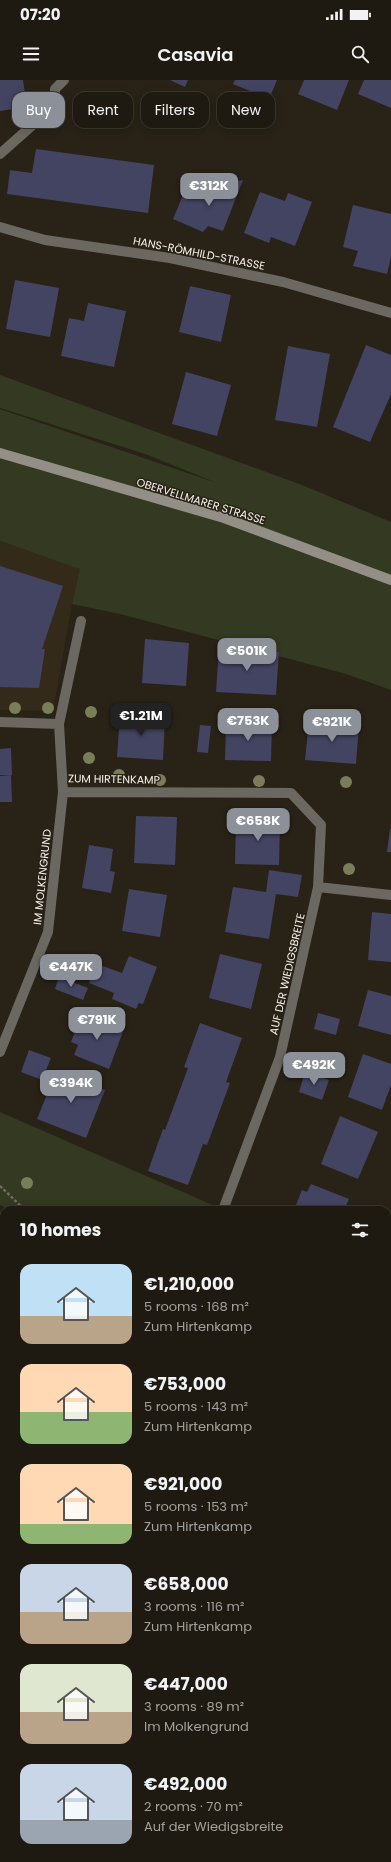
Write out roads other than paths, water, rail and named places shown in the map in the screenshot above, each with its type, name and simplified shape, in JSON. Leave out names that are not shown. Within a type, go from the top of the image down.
[{"type":"main road","name":"OBERVELLMARER STRASSE","points":[[0,453],[224,518],[391,580]]},
{"type":"street","points":[[0,154],[54,106],[55,89],[64,80]]},
{"type":"street","name":"HANS-RÖMHILD-STRASSE","points":[[0,227],[45,240],[170,258],[284,282],[390,309]]},
{"type":"street","name":"ZUM HIRTENKAMP","points":[[81,621],[59,724],[63,792],[291,793]]},
{"type":"street","points":[[0,722],[59,724]]},
{"type":"street","name":"IM MOLKENGRUND","points":[[0,1052],[48,932],[63,792]]},
{"type":"street","name":"AUF DER WIEDIGSBREITE","points":[[224,1206],[280,1057],[318,887],[321,825],[291,793]]},
{"type":"street","points":[[318,887],[391,895]]}]
